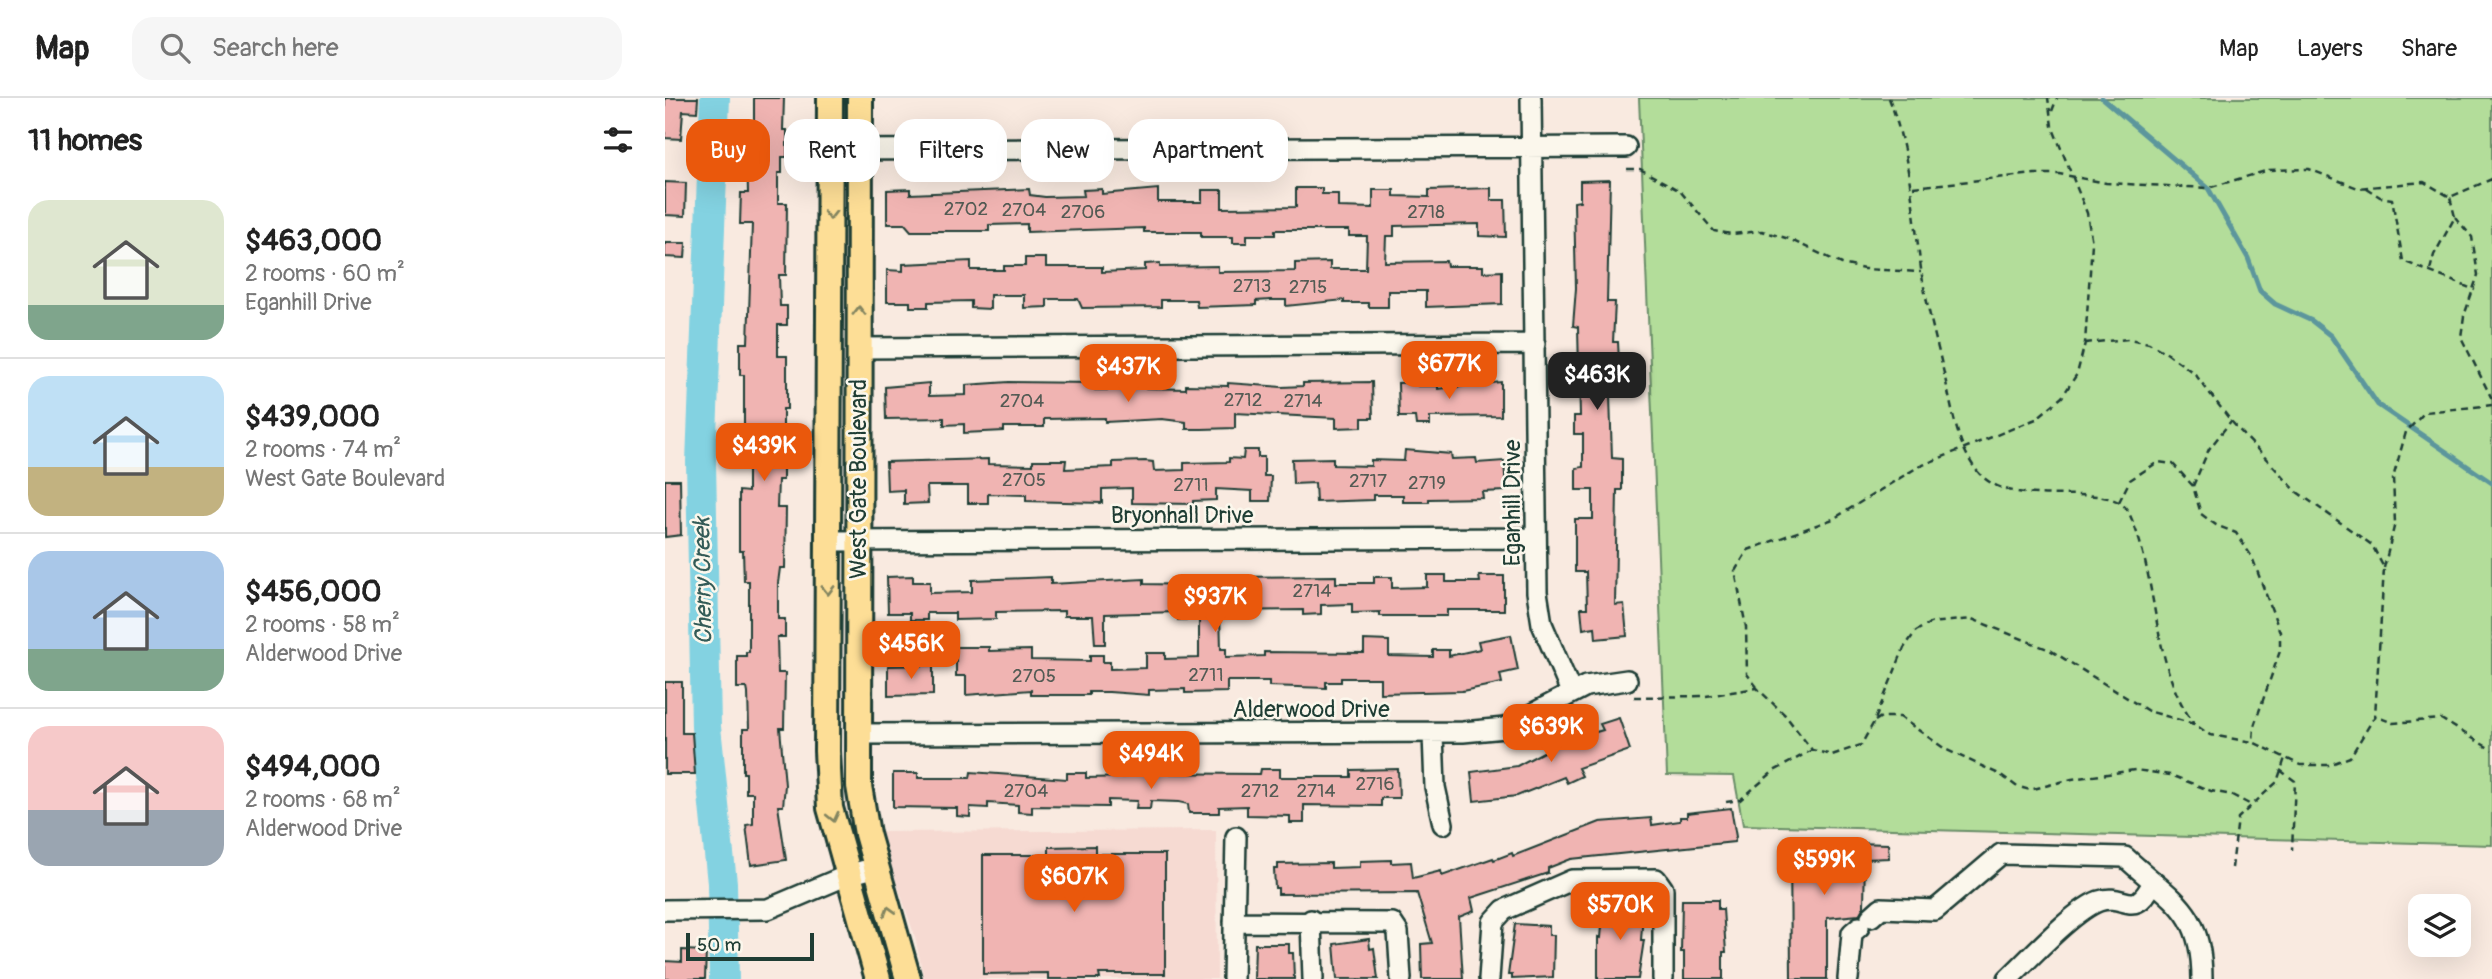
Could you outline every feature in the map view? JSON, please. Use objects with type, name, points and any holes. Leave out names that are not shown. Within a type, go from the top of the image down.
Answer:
[{"type":"main road","name":"West Gate Boulevard","points":[[830,98],[830,119]]},
{"type":"main road","name":"West Gate Boulevard","points":[[860,98],[860,119]]},
{"type":"main road","name":"West Gate Boulevard","points":[[830,182],[827,751],[830,808],[878,979]]},
{"type":"main road","name":"West Gate Boulevard","points":[[860,182],[857,734],[861,810],[908,979]]},
{"type":"street","name":"Eganhill Drive","points":[[1531,98],[1534,146],[1538,609],[1548,641],[1571,691]]},
{"type":"street","points":[[880,151],[1626,147]]},
{"type":"street","points":[[859,348],[1535,344]]},
{"type":"street","name":"Bryonhall Drive","points":[[829,541],[1536,538]]},
{"type":"street","name":"Alderwood Drive","points":[[857,734],[1433,734],[1505,727],[1540,712],[1571,691],[1604,682],[1629,689]]},
{"type":"street","points":[[1433,734],[1435,787],[1443,824]]},
{"type":"street","points":[[1233,979],[1236,837]]},
{"type":"street","points":[[1848,979],[1852,933],[1881,908],[1935,910],[2001,854],[2125,857],[2177,902],[2196,927],[2201,950],[2202,979]]},
{"type":"street","points":[[665,910],[768,909],[848,875],[876,867]]},
{"type":"street","points":[[1489,979],[1493,922],[1504,910],[1572,880],[1656,879],[1663,889],[1663,979]]},
{"type":"street","points":[[2008,979],[2082,911],[2101,900],[2138,902],[2145,898],[2153,883]]},
{"type":"street","points":[[1234,922],[1311,920],[1392,923],[1398,932],[1401,979]]},
{"type":"street","points":[[1311,920],[1313,979]]},
{"type":"path","points":[[1889,98],[1903,135],[1912,187],[1921,272],[1954,422],[1964,448],[1978,473],[2007,492],[2024,495],[2102,496],[2119,502],[2128,511],[2148,572],[2170,680],[2180,705],[2194,724]]},
{"type":"path","points":[[2049,98],[2052,126],[2087,213],[2092,243],[2085,343],[2077,374],[2062,397],[2036,419],[1918,467],[1833,519],[1748,550],[1735,571],[1746,627],[1747,674],[1757,688],[1785,715],[1812,750],[1832,755],[1861,745],[1874,722],[1904,648],[1916,631],[1930,623],[1972,619],[2050,650],[2148,711],[2194,724],[2210,735],[2253,742],[2299,765],[2329,765],[2350,757],[2375,716],[2384,568],[2395,523],[2393,478],[2406,432],[2425,412],[2492,405]]},
{"type":"path","points":[[2050,114],[2057,98]]},
{"type":"path","points":[[1627,169],[1640,169],[1680,191],[1714,231],[1731,234],[1762,231],[1789,239],[1842,264],[1864,269],[1921,272]]},
{"type":"path","points":[[1912,187],[2035,174],[2106,183],[2208,188],[2269,170],[2309,169],[2358,188],[2424,182],[2449,197],[2455,217],[2472,237],[2479,275],[2464,316],[2461,337],[2492,399]]},
{"type":"path","points":[[2449,197],[2492,179]]},
{"type":"path","points":[[2366,188],[2380,197],[2392,200],[2403,261],[2410,267],[2430,270],[2475,290]]},
{"type":"path","points":[[2430,270],[2434,255],[2455,217]]},
{"type":"path","points":[[2085,343],[2129,339],[2149,343],[2195,374],[2231,421],[2298,492],[2372,545],[2384,568]]},
{"type":"path","points":[[2193,486],[2209,449],[2231,421]]},
{"type":"path","points":[[2119,502],[2130,480],[2158,462],[2173,464],[2193,486],[2201,514],[2216,525],[2236,533],[2252,557],[2280,632],[2280,651],[2254,726],[2253,742]]},
{"type":"path","points":[[1629,689],[1706,696],[1757,688]]},
{"type":"path","points":[[1874,722],[1881,716],[1900,717],[1945,749],[2001,775],[2016,786],[2030,790],[2072,779],[2135,770],[2171,775],[2211,791],[2232,795],[2251,805]]},
{"type":"path","points":[[2375,716],[2393,723],[2441,719],[2492,750]]},
{"type":"path","points":[[1727,802],[1740,800],[1774,771],[1812,750]]},
{"type":"path","points":[[2232,868],[2238,818],[2277,782],[2285,758]]},
{"type":"path","points":[[2280,770],[2295,781],[2292,850]]},
{"type":"shaded area","points":[[1216,830],[1217,979],[924,979],[915,937],[880,832]]},
{"type":"green space","points":[[1639,98],[2492,98],[2492,845],[1743,825],[1734,776],[1667,775]]},
{"type":"building","points":[[665,98],[698,98],[697,112],[683,111],[681,139],[665,138]]},
{"type":"building","points":[[754,98],[784,98],[784,157],[782,173],[778,173],[778,203],[787,203],[786,275],[779,275],[780,306],[787,306],[787,325],[778,325],[778,356],[787,356],[787,409],[783,409],[783,430],[778,430],[778,461],[783,461],[783,480],[778,480],[777,508],[786,508],[785,568],[780,568],[778,583],[778,619],[785,619],[785,637],[777,637],[778,673],[785,673],[784,728],[780,728],[785,785],[783,806],[778,806],[786,860],[751,865],[746,825],[753,824],[753,793],[746,793],[746,773],[743,773],[743,729],[749,729],[748,693],[747,688],[737,688],[737,656],[746,656],[746,652],[749,652],[749,581],[744,581],[743,551],[739,551],[739,491],[748,492],[748,435],[744,435],[744,375],[740,375],[740,343],[748,343],[752,224],[740,224],[741,193],[748,193],[748,182],[770,182],[770,119],[754,119]]},
{"type":"building","points":[[1610,180],[1607,302],[1615,302],[1613,342],[1618,342],[1619,361],[1609,361],[1612,458],[1622,459],[1622,490],[1617,490],[1615,605],[1624,604],[1627,636],[1596,639],[1595,627],[1583,629],[1581,608],[1587,608],[1586,572],[1575,572],[1575,519],[1593,519],[1593,490],[1576,490],[1576,468],[1583,467],[1583,434],[1574,434],[1574,416],[1580,416],[1578,327],[1573,326],[1576,288],[1574,202],[1580,201],[1580,181]]},
{"type":"building","points":[[665,182],[686,183],[685,216],[665,215]]},
{"type":"building","points":[[1296,188],[1322,188],[1322,194],[1338,194],[1338,207],[1373,208],[1373,190],[1394,190],[1394,196],[1429,197],[1429,190],[1491,188],[1491,200],[1505,200],[1506,237],[1479,236],[1479,224],[1394,226],[1394,236],[1386,236],[1385,262],[1446,261],[1447,266],[1483,266],[1483,272],[1502,271],[1502,304],[1426,307],[1426,291],[1388,291],[1388,307],[1369,307],[1368,303],[1344,303],[1344,300],[1286,306],[1286,300],[1271,300],[1256,301],[1256,305],[1197,307],[1196,300],[1161,300],[1161,307],[1082,308],[1078,299],[1047,299],[1047,307],[1024,308],[1024,295],[990,295],[990,309],[971,308],[971,301],[928,302],[928,307],[910,307],[910,302],[887,302],[887,270],[903,271],[903,264],[971,261],[971,270],[1004,270],[1004,266],[1025,266],[1025,258],[1046,258],[1046,267],[1102,267],[1102,272],[1145,270],[1145,264],[1160,263],[1160,267],[1218,266],[1218,272],[1295,271],[1295,263],[1330,262],[1330,269],[1366,269],[1367,236],[1349,236],[1349,230],[1275,230],[1275,235],[1247,235],[1247,243],[1233,243],[1233,237],[1201,237],[1201,232],[1144,232],[1144,228],[1027,232],[1027,224],[989,225],[989,231],[911,231],[905,224],[887,224],[887,190],[910,189],[910,194],[1029,189],[1030,195],[1045,197],[1084,196],[1083,190],[1102,189],[1102,194],[1158,189],[1158,202],[1202,202],[1202,190],[1222,190],[1222,208],[1296,207]]},
{"type":"building","points":[[665,243],[686,243],[685,258],[665,257]]},
{"type":"building","points":[[1009,382],[1095,383],[1095,390],[1122,390],[1122,383],[1146,383],[1146,388],[1186,389],[1186,385],[1228,386],[1228,383],[1282,387],[1303,386],[1303,383],[1372,382],[1373,418],[1362,418],[1362,427],[1336,428],[1336,418],[1235,413],[1235,428],[1202,429],[1186,429],[1186,422],[1162,419],[1105,422],[1105,418],[1044,419],[1044,427],[1004,427],[1004,431],[964,433],[964,424],[944,425],[944,418],[886,419],[885,387],[929,383],[929,396],[966,395],[966,385]]},
{"type":"building","points":[[1418,382],[1418,386],[1438,386],[1438,389],[1501,382],[1501,416],[1430,417],[1430,425],[1416,425],[1415,417],[1399,417],[1398,383]]},
{"type":"building","points":[[1244,450],[1258,450],[1258,457],[1264,457],[1264,476],[1271,476],[1270,501],[1252,501],[1252,491],[1216,489],[1216,500],[1193,501],[1193,504],[1132,503],[1132,488],[1102,489],[1102,503],[1026,501],[1026,495],[988,494],[988,503],[968,503],[968,486],[927,486],[928,503],[904,504],[904,490],[887,491],[886,462],[988,459],[988,464],[1033,465],[1033,460],[1066,460],[1065,469],[1113,467],[1113,462],[1145,461],[1153,462],[1154,471],[1184,470],[1184,463],[1243,459]]},
{"type":"building","points":[[1405,450],[1451,454],[1452,459],[1476,458],[1477,463],[1504,461],[1506,491],[1482,492],[1483,498],[1429,499],[1429,502],[1403,502],[1403,495],[1373,495],[1373,500],[1316,502],[1315,483],[1293,484],[1292,459],[1333,458],[1333,465],[1371,466],[1371,460],[1404,461]]},
{"type":"building","points":[[665,480],[680,480],[681,535],[665,537]]},
{"type":"building","points":[[1427,575],[1446,575],[1446,582],[1480,582],[1479,576],[1504,576],[1504,610],[1447,610],[1447,616],[1380,616],[1380,612],[1352,613],[1352,604],[1321,605],[1321,614],[1303,615],[1303,610],[1220,611],[1221,649],[1226,649],[1226,657],[1264,656],[1264,652],[1364,653],[1364,640],[1389,641],[1389,656],[1433,657],[1433,650],[1449,650],[1449,656],[1480,649],[1478,641],[1511,635],[1518,670],[1500,674],[1502,683],[1462,691],[1380,693],[1380,678],[1341,678],[1341,682],[1326,682],[1326,688],[1269,686],[1269,681],[1227,681],[1227,692],[1185,693],[1185,689],[1149,690],[1149,695],[1089,692],[1089,695],[1031,695],[1031,690],[966,695],[966,676],[956,676],[956,647],[989,647],[989,651],[1031,650],[1031,660],[1090,661],[1090,655],[1103,655],[1103,662],[1110,662],[1110,669],[1146,668],[1146,653],[1165,653],[1165,659],[1199,658],[1199,619],[1178,620],[1178,612],[1105,614],[1105,644],[1095,644],[1093,616],[1064,616],[1064,611],[996,612],[996,619],[955,620],[955,613],[927,613],[927,620],[910,620],[910,613],[888,613],[887,577],[913,576],[913,582],[930,582],[930,593],[972,592],[972,580],[1051,577],[1051,584],[1144,579],[1144,584],[1196,585],[1196,588],[1232,587],[1232,577],[1336,576],[1336,583],[1374,583],[1374,577],[1392,577],[1392,588],[1427,587]]},
{"type":"building","points":[[933,665],[933,695],[888,696],[888,666]]},
{"type":"building","points":[[665,682],[682,682],[682,733],[692,733],[695,774],[665,774]]},
{"type":"building","points":[[1619,718],[1630,750],[1578,768],[1582,776],[1567,783],[1564,777],[1517,796],[1474,801],[1471,772],[1517,766],[1564,741],[1603,730],[1600,724]]},
{"type":"building","points":[[1261,769],[1280,769],[1280,777],[1351,777],[1351,770],[1398,769],[1399,798],[1381,798],[1381,806],[1304,805],[1304,823],[1290,823],[1290,816],[1247,815],[1247,806],[1219,807],[1219,813],[1189,813],[1188,804],[1179,802],[1151,801],[1150,809],[1136,809],[1137,801],[1108,800],[1108,807],[1032,806],[1032,813],[1018,812],[1018,805],[988,803],[988,808],[970,807],[970,817],[957,816],[957,808],[893,807],[893,773],[918,773],[918,778],[970,778],[971,772],[1067,779],[1067,773],[1086,773],[1086,778],[1128,777],[1128,773],[1260,774]]},
{"type":"building","points":[[1731,808],[1736,837],[1734,842],[1571,859],[1548,868],[1548,873],[1471,898],[1474,911],[1459,917],[1463,979],[1422,979],[1421,944],[1432,943],[1417,893],[1278,894],[1278,888],[1275,888],[1274,869],[1278,869],[1278,864],[1331,863],[1331,868],[1360,867],[1360,861],[1391,860],[1391,863],[1411,862],[1413,878],[1441,871],[1442,876],[1493,858],[1494,860],[1512,853],[1513,856],[1600,822],[1651,818],[1652,825],[1680,821],[1680,817],[1687,817],[1687,813]]},
{"type":"building","points":[[1790,841],[1888,844],[1889,858],[1865,859],[1864,906],[1859,915],[1827,918],[1827,979],[1791,979]]},
{"type":"building","points":[[1095,846],[1095,854],[1165,854],[1165,974],[1099,974],[1100,979],[1048,979],[1048,973],[983,974],[983,855],[1049,855],[1049,847]]},
{"type":"building","points":[[1682,900],[1718,900],[1718,909],[1723,909],[1726,952],[1723,952],[1723,979],[1684,979],[1684,952],[1681,952]]},
{"type":"building","points":[[1604,902],[1639,905],[1639,914],[1643,914],[1641,940],[1644,940],[1638,979],[1598,979],[1598,937],[1601,938]]},
{"type":"building","points":[[1515,924],[1549,926],[1549,935],[1554,935],[1553,977],[1512,979],[1512,975],[1508,975]]},
{"type":"building","points":[[1369,939],[1370,949],[1374,948],[1378,979],[1337,979],[1334,944]]},
{"type":"building","points":[[1255,944],[1289,944],[1289,953],[1293,953],[1294,979],[1254,979]]},
{"type":"building","points":[[682,950],[706,951],[705,979],[665,979],[665,961],[682,962]]},
{"type":"waterway","name":"Cherry Creek","points":[[715,98],[701,462],[706,727],[722,883],[724,979]]},
{"type":"waterway","points":[[2102,98],[2208,188],[2248,258],[2260,291],[2275,304],[2312,321],[2331,336],[2378,405],[2492,483]]}]
